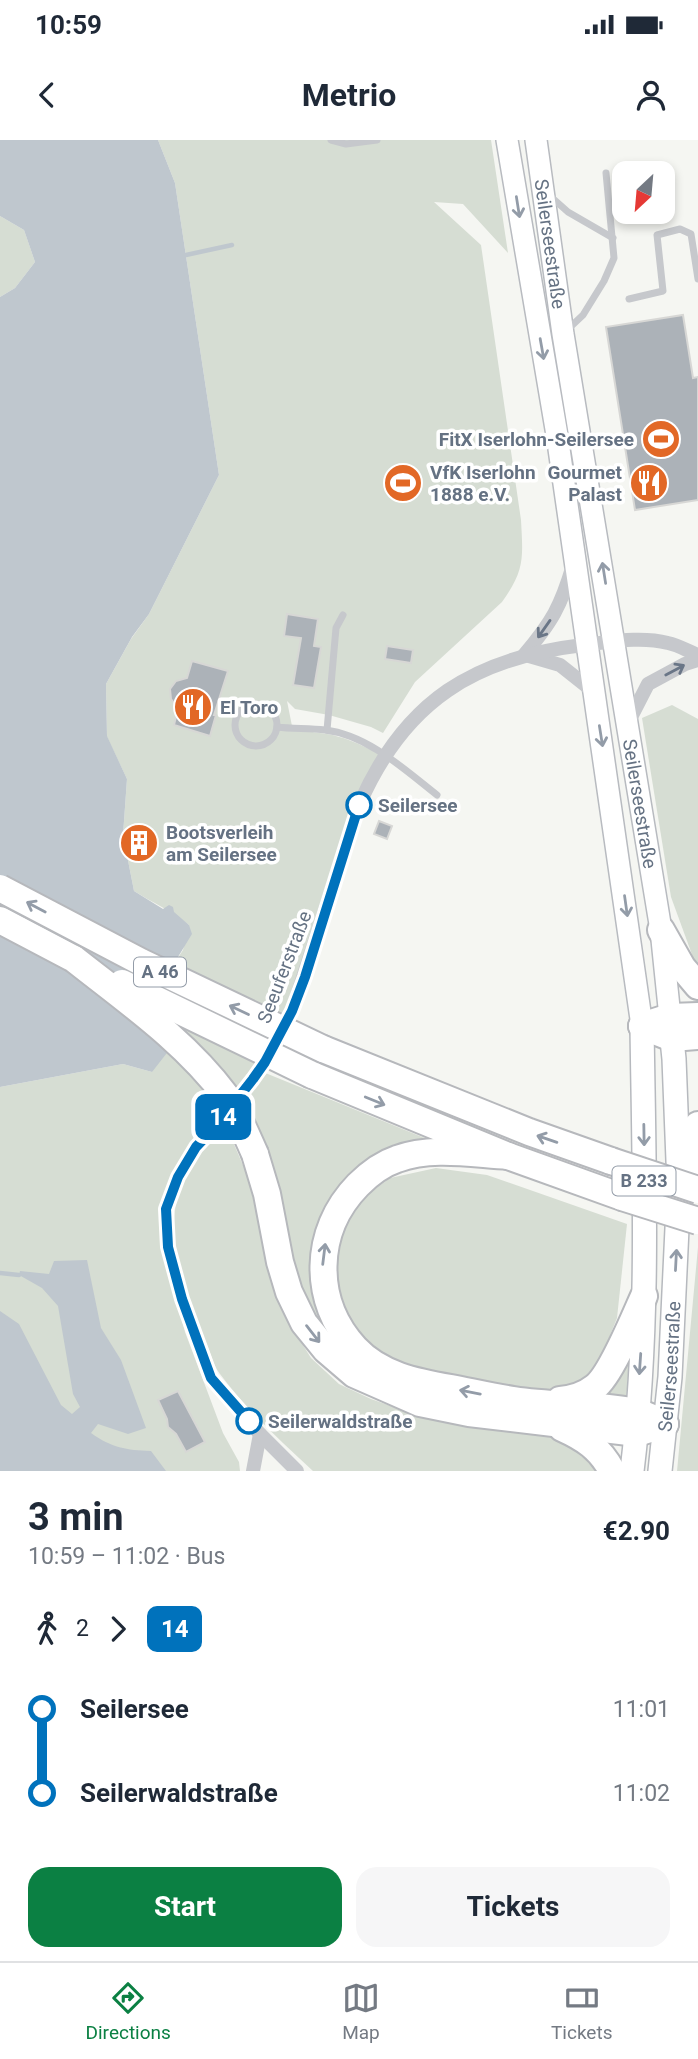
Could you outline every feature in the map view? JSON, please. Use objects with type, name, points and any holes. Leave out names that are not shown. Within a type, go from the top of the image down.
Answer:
[{"type":"highway","name":"A 46","points":[[0,888],[141,962],[323,1049],[529,1132],[689,1188]]},
{"type":"highway","name":"A 46","points":[[0,920],[312,1075],[508,1156],[698,1221]]},
{"type":"highway","points":[[661,930],[682,967],[698,986]]},
{"type":"highway","points":[[74,959],[154,1021],[194,1058],[226,1097],[255,1154],[289,1292],[304,1322],[326,1350],[354,1374],[419,1403],[469,1413],[554,1425],[637,1422],[665,1424]]},
{"type":"highway","points":[[642,1026],[680,1031],[698,1016]]},
{"type":"highway","points":[[689,1188],[698,1125]]},
{"type":"highway","points":[[508,1156],[426,1152],[396,1159],[371,1172],[348,1195],[331,1224],[323,1253],[323,1281],[328,1307],[340,1329],[368,1360],[391,1374],[424,1383],[637,1422]]},
{"type":"highway","points":[[537,1402],[573,1399],[597,1387],[618,1352],[644,1296]]},
{"type":"highway","points":[[554,1425],[584,1438],[598,1450],[612,1471]]},
{"type":"main road","name":"Seilerseestraße","points":[[507,140],[576,556],[642,1026],[644,1296],[632,1471]]},
{"type":"main road","name":"Seilerseestraße","points":[[536,140],[563,334],[680,1031],[689,1188],[660,1471]]},
{"type":"street","name":"Seeuferstraße","points":[[524,654],[543,633],[562,602],[576,556]]},
{"type":"street","name":"Seeuferstraße","points":[[297,1471],[211,1378],[182,1299],[168,1247],[166,1209],[178,1177],[196,1147],[257,1073],[292,1011],[360,803],[384,755],[417,716],[443,694],[480,670],[524,654],[641,639],[669,643],[698,655]]},
{"type":"street","points":[[524,654],[560,665],[594,692]]},
{"type":"street","points":[[628,723],[648,684],[698,660]]},
{"type":"street","points":[[253,1471],[260,1434]]},
{"type":"lane","points":[[331,140],[346,144],[377,140]]},
{"type":"lane","points":[[563,334],[583,315],[604,281],[614,258],[606,173]]},
{"type":"lane","points":[[544,190],[568,212],[613,238]]},
{"type":"lane","points":[[629,299],[663,291],[657,235],[680,229],[691,234],[698,279]]},
{"type":"lane","points":[[327,730],[336,628],[343,615]]},
{"type":"lane","points":[[261,705],[272,712],[277,727],[268,742],[255,746],[240,739],[235,730],[236,719],[245,707],[261,705]]},
{"type":"lane","points":[[277,727],[327,730],[364,744],[384,755],[437,795]]},
{"type":"shaded area","points":[[0,140],[158,140],[175,183],[219,475],[149,614],[132,637],[106,684],[107,736],[127,779],[123,835],[134,891],[163,909],[169,905],[173,907],[174,912],[189,925],[192,934],[170,970],[185,995],[188,1026],[152,1072],[123,1064],[0,1087],[0,297],[15,288],[35,262],[24,230],[0,216]]},
{"type":"shaded area","points":[[158,140],[491,140],[508,253],[463,204],[434,202],[481,245],[521,520],[521,563],[515,581],[502,602],[415,682],[383,733],[329,715],[295,709],[287,701],[293,731],[338,737],[381,755],[304,976],[263,1058],[175,1174],[163,1244],[185,1332],[223,1433],[239,1462],[240,1471],[0,1471],[0,1087],[123,1064],[152,1072],[170,970],[183,950],[189,925],[134,891],[123,835],[127,779],[107,737],[106,684],[131,639],[149,614],[219,475],[175,183]]},
{"type":"shaded area","points":[[0,216],[24,230],[35,262],[15,288],[0,297]]},
{"type":"shaded area","points":[[672,705],[698,719],[698,971],[671,897],[642,718]]},
{"type":"shaded area","points":[[263,1072],[449,1148],[401,1151],[320,1241],[351,1357],[308,1318],[240,1103]]},
{"type":"shaded area","points":[[226,1126],[249,1179],[269,1273],[286,1318],[311,1358],[339,1384],[416,1415],[569,1442],[601,1471],[313,1471],[276,1437],[230,1387],[213,1362],[178,1264],[174,1225],[181,1186],[194,1161]]},
{"type":"shaded area","points":[[436,1168],[487,1175],[627,1224],[617,1318],[603,1353],[585,1379],[546,1393],[400,1368],[370,1349],[347,1326],[333,1265],[343,1231],[359,1201],[390,1178]]},
{"type":"shaded area","points":[[698,1247],[698,1471],[677,1471]]},
{"type":"shaded area","points":[[87,1260],[101,1328],[121,1360],[146,1428],[128,1434],[98,1424],[91,1433],[120,1447],[151,1451],[166,1471],[0,1471],[0,1311],[19,1324],[61,1405],[72,1414],[80,1407],[73,1394],[58,1306],[42,1288],[19,1275],[20,1271],[49,1274],[54,1261]]},
{"type":"shaded area","points":[[630,1353],[626,1401],[594,1398]]},
{"type":"building","name":"FitX Iserlohn-Seilersee","points":[[683,315],[693,378],[698,377],[698,500],[635,510],[606,327]]},
{"type":"building","points":[[287,614],[318,619],[314,646],[321,647],[314,688],[293,685],[301,638],[284,636]]},
{"type":"building","points":[[387,646],[413,650],[411,663],[385,659]]},
{"type":"building","points":[[192,661],[228,671],[210,736],[174,725],[178,708],[171,699],[170,689],[176,681],[187,678]]},
{"type":"building","points":[[379,821],[392,826],[387,839],[374,834]]},
{"type":"building","points":[[178,1391],[205,1442],[186,1452],[176,1434],[168,1427],[158,1400]]},
{"type":"waterway","points":[[186,255],[232,245]]},
{"type":"waterway","points":[[0,1273],[19,1275]]},
{"type":"bus line","name":"14","points":[[249,1421],[211,1378],[182,1299],[168,1247],[166,1209],[178,1177],[196,1147],[241,1096],[265,1062],[292,1011],[359,805]]},
{"type":"place","name":"FitX Iserlohn-Seilersee","points":[[661,439]]},
{"type":"place","name":"VfK Iserlohn 1888 e.V.","points":[[403,483]]},
{"type":"place","name":"Gourmet Palast","points":[[649,483]]},
{"type":"place","name":"El Toro","points":[[193,707]]},
{"type":"place","name":"Seilersee","points":[[359,805]]},
{"type":"place","name":"Bootsverleih am Seilersee","points":[[139,843]]},
{"type":"place","name":"Seilerwaldstraße","points":[[249,1421]]}]
